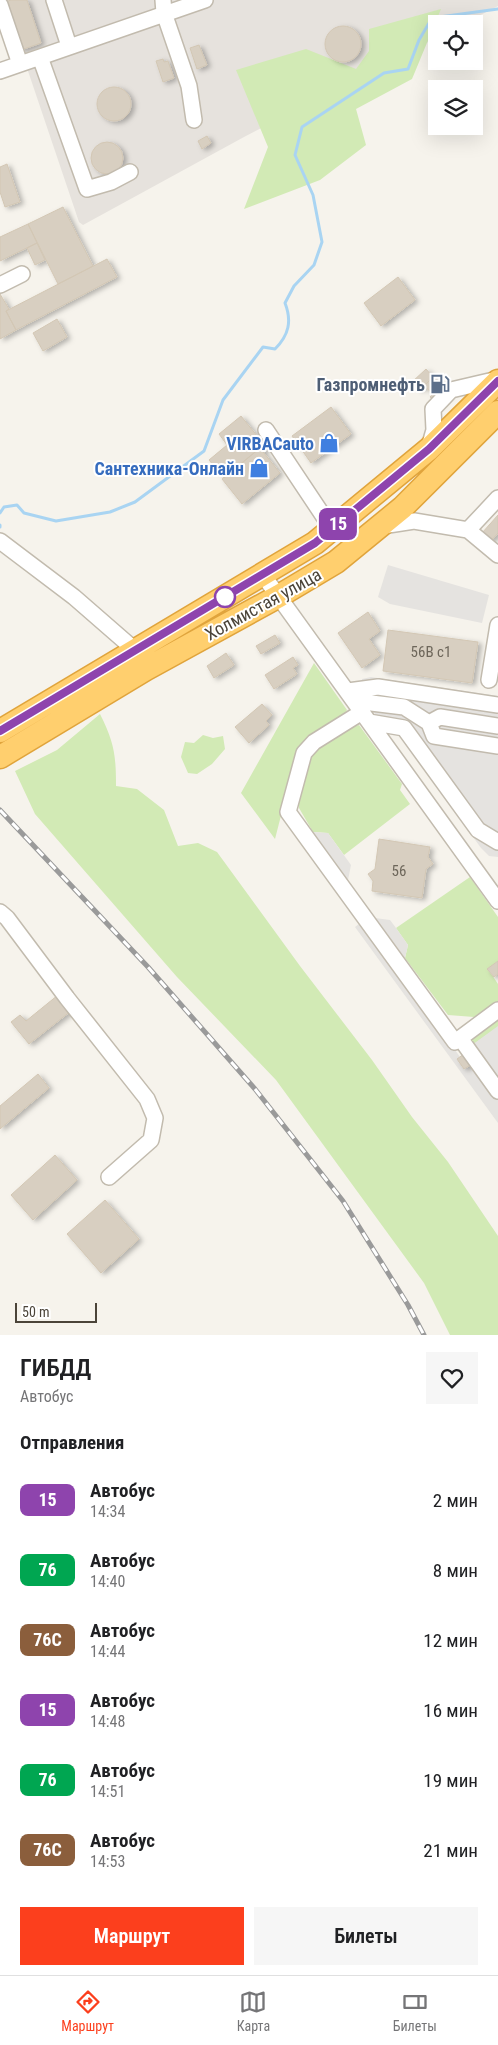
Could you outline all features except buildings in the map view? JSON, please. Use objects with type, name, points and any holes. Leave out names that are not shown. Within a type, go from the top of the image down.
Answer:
[{"type":"highway","name":"Холмистая улица","points":[[0,731],[315,543],[429,449],[498,380]]},
{"type":"highway","name":"Холмистая улица","points":[[0,757],[138,673],[279,596],[336,562],[402,508],[498,412]]},
{"type":"street","points":[[54,0],[69,46]]},
{"type":"street","points":[[0,71],[69,46],[163,7],[205,0]]},
{"type":"street","points":[[0,6],[20,64]]},
{"type":"street","points":[[163,7],[189,86],[194,120]]},
{"type":"street","points":[[40,57],[87,189],[111,182],[130,172]]},
{"type":"street","points":[[0,285],[22,274]]},
{"type":"street","points":[[266,430],[332,529]]},
{"type":"street","points":[[468,530],[498,498]]},
{"type":"street","points":[[380,527],[414,521],[468,530],[498,555]]},
{"type":"street","points":[[0,541],[74,598],[136,651]]},
{"type":"street","points":[[263,575],[498,901]]},
{"type":"street","points":[[489,680],[498,625]]},
{"type":"street","points":[[498,705],[378,688],[314,742],[304,753],[288,812],[455,1042],[498,1010]]},
{"type":"street","points":[[358,706],[404,707],[429,723],[434,736],[498,746]]},
{"type":"street","points":[[358,706],[404,728],[478,830],[498,842]]},
{"type":"street","points":[[429,723],[440,717],[498,726]]},
{"type":"street","points":[[0,912],[7,918],[147,1099],[155,1118],[151,1140],[109,1177]]},
{"type":"street","points":[[460,1038],[498,1091]]},
{"type":"shaded area","points":[[4,0],[498,0],[498,6],[480,15],[428,15],[428,42],[244,137],[83,225],[79,222]]},
{"type":"shaded area","points":[[388,565],[489,595],[482,623],[390,604],[378,597]]},
{"type":"shaded area","points":[[371,677],[498,696],[498,857],[489,856],[481,848],[405,742],[372,711],[360,696],[362,679]]},
{"type":"shaded area","points":[[313,832],[328,833],[351,865],[348,880]]},
{"type":"shaded area","points":[[375,918],[390,920],[396,928],[408,945],[405,958]]},
{"type":"shaded area","points":[[363,921],[460,1057],[472,1045],[498,1026],[498,1123],[355,927]]},
{"type":"green space","points":[[441,9],[439,15],[428,15],[428,40],[412,79],[356,109],[366,145],[320,180],[244,209],[268,147],[236,70],[306,49],[356,69],[369,51],[369,29]]},
{"type":"green space","points":[[314,663],[347,710],[343,716],[296,757],[275,839],[241,793]]},
{"type":"green space","points":[[100,714],[113,749],[116,786],[137,789],[164,810],[178,846],[198,843],[217,852],[300,966],[372,1060],[412,1117],[448,1162],[498,1236],[498,1335],[450,1335],[424,1283],[276,1080],[177,977],[35,814],[15,771],[57,750]]},
{"type":"green space","points":[[359,725],[402,784],[400,790],[410,804],[344,855],[328,833],[313,832],[299,808],[298,798],[305,764],[312,753],[349,727]]},
{"type":"green space","points":[[203,735],[213,738],[223,736],[225,749],[212,764],[197,774],[188,773],[181,757],[185,742],[194,743]]},
{"type":"green space","points":[[470,877],[498,917],[498,961],[488,969],[498,984],[498,1001],[474,1017],[448,1015],[405,958],[408,945],[396,928]]},
{"type":"green space","points":[[498,1018],[498,1027],[471,1046],[469,1041]]},
{"type":"waterway","points":[[0,513],[4,507],[17,505],[24,513],[56,521],[110,512],[135,502],[204,451],[223,400],[263,347],[275,349],[280,344],[289,322],[285,303],[294,286],[314,265],[322,242],[313,195],[295,155],[302,127],[384,73],[408,69],[419,40],[432,18],[498,9]]},
{"type":"railway","points":[[0,810],[148,967],[255,1089],[343,1201],[408,1305],[424,1335]]},
{"type":"bus line","name":"15","points":[[0,731],[315,543],[429,449],[498,381]]},
{"type":"place","name":"Газпромнефть","points":[[440,384]]},
{"type":"place","name":"VIRBACauto","points":[[329,443]]},
{"type":"place","name":"Сантехника-Онлайн","points":[[259,468]]}]
